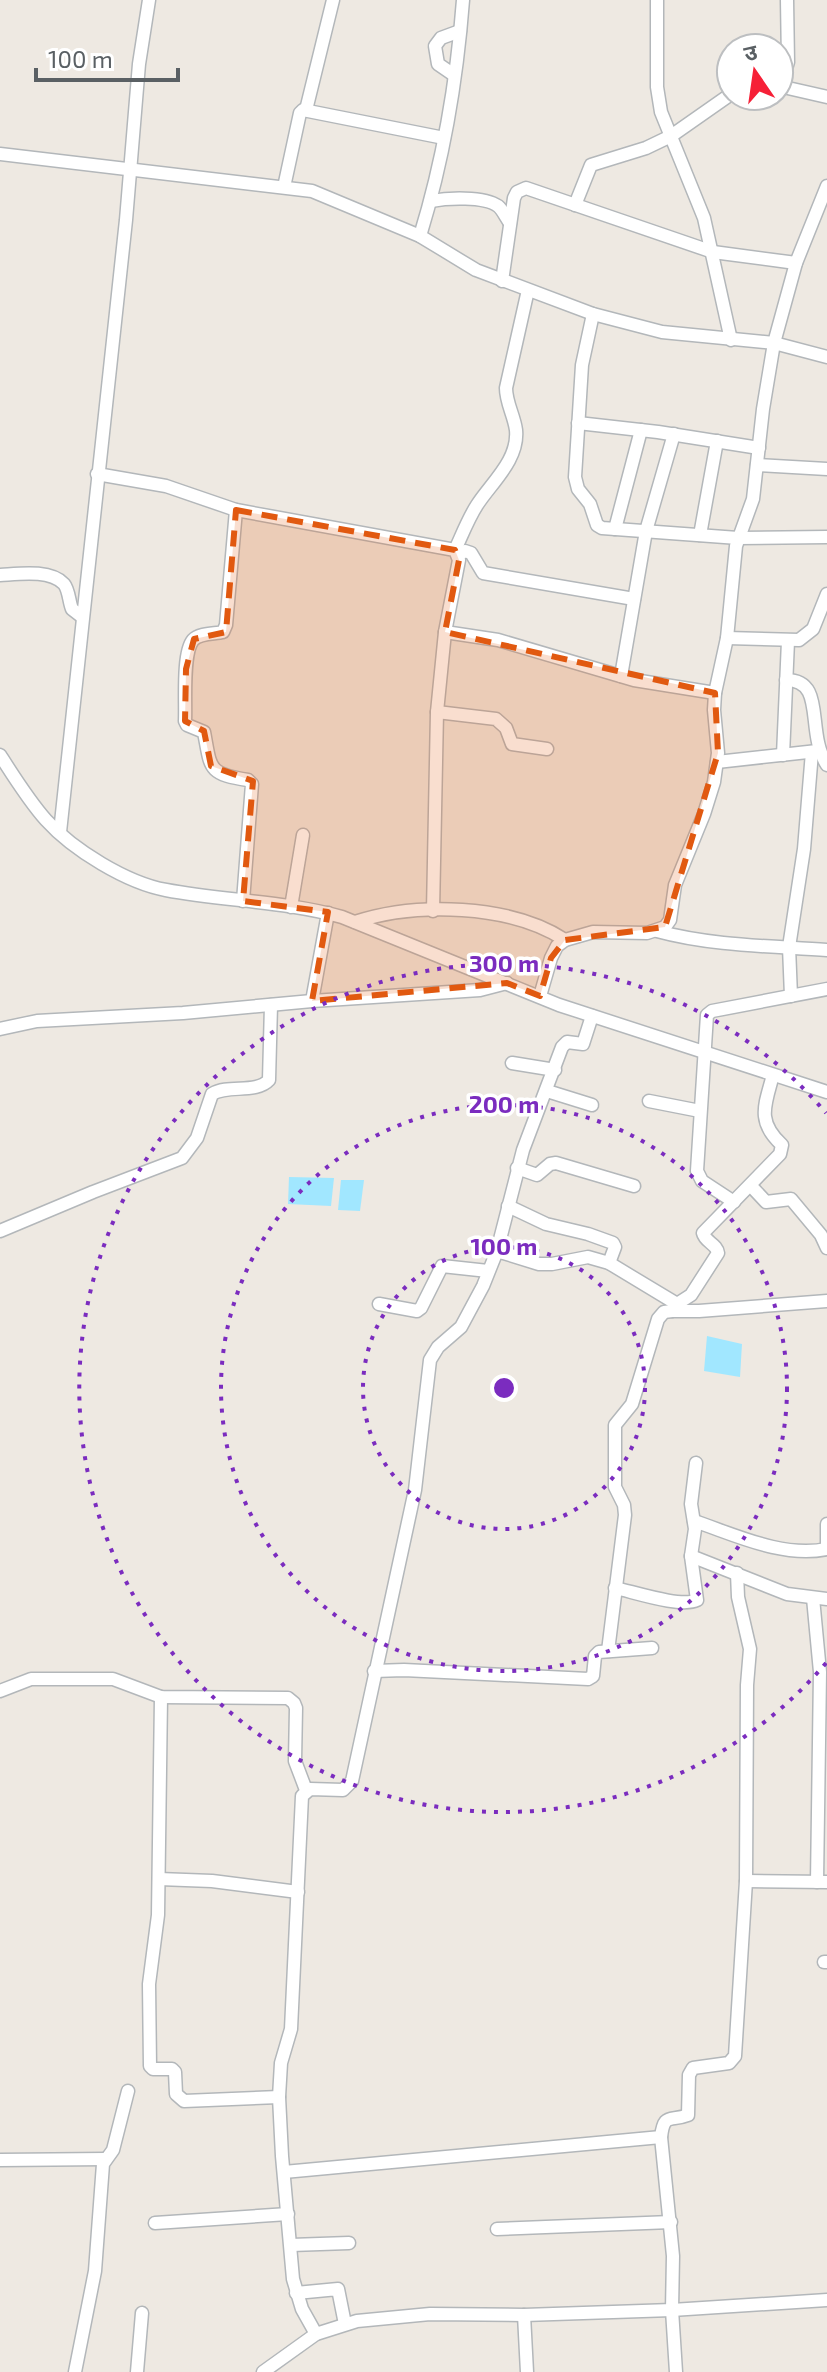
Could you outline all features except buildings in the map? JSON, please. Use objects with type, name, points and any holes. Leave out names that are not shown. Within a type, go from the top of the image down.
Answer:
[{"type":"street","points":[[60,832],[131,170],[139,64],[149,0]]},
{"type":"street","points":[[306,110],[333,0]]},
{"type":"street","points":[[420,236],[444,138],[463,0]]},
{"type":"street","points":[[657,0],[657,87],[661,112],[704,218],[731,340]]},
{"type":"street","points":[[787,0],[788,32]]},
{"type":"street","points":[[454,75],[438,64],[435,46],[441,38],[460,31]]},
{"type":"street","points":[[795,90],[827,97]]},
{"type":"street","points":[[575,205],[591,165],[646,148],[671,136],[715,105]]},
{"type":"street","points":[[284,187],[300,113],[306,110],[444,138]]},
{"type":"street","points":[[0,154],[312,191],[420,236],[476,270],[593,314],[662,332],[774,343],[827,357]]},
{"type":"street","points":[[657,931],[670,920],[675,885],[704,814],[717,762],[715,693],[727,638],[738,538],[753,499],[774,343],[796,263],[827,186]]},
{"type":"street","points":[[502,281],[514,198],[521,189],[526,188],[713,252],[796,263]]},
{"type":"street","points":[[431,201],[456,197],[490,203],[500,207],[510,223]]},
{"type":"street","points":[[433,911],[437,712],[456,552],[476,507],[508,462],[515,440],[516,429],[506,400],[506,388],[528,290]]},
{"type":"street","points":[[593,314],[582,365],[576,484],[590,504],[594,522],[602,528],[738,538],[827,537]]},
{"type":"street","points":[[578,423],[759,448]]},
{"type":"street","points":[[615,529],[641,430]]},
{"type":"street","points":[[621,676],[646,531],[674,434]]},
{"type":"street","points":[[700,535],[717,441]]},
{"type":"street","points":[[757,465],[827,469]]},
{"type":"street","points":[[97,474],[166,486],[236,510],[456,552],[465,551],[471,553],[483,573],[634,599]]},
{"type":"street","points":[[236,510],[226,625],[223,632],[198,636],[191,642],[186,669],[185,721],[187,725],[204,732],[211,766],[218,773],[248,780],[252,784],[243,901]]},
{"type":"street","points":[[0,575],[31,574],[59,581],[67,590],[72,609],[81,616]]},
{"type":"street","points":[[727,638],[799,640],[813,629],[827,594]]},
{"type":"street","points":[[445,632],[498,640],[621,676],[715,693]]},
{"type":"street","points":[[783,755],[788,641]]},
{"type":"street","points":[[786,680],[808,680],[817,684],[826,702],[789,947],[791,996]]},
{"type":"street","points":[[437,712],[496,719],[506,728],[512,744],[547,749]]},
{"type":"street","points":[[717,762],[820,750]]},
{"type":"street","points":[[820,750],[827,765]]},
{"type":"street","points":[[0,755],[46,820],[84,852],[133,880],[163,890],[328,913],[592,1016],[827,1092]]},
{"type":"street","points":[[291,907],[303,835]]},
{"type":"street","points":[[355,922],[388,914],[463,910],[534,923],[565,940]]},
{"type":"street","points":[[312,1001],[328,913]]},
{"type":"street","points":[[540,996],[557,946],[565,940],[593,932],[657,931],[680,937],[827,950]]},
{"type":"street","points":[[0,1029],[37,1021],[480,990],[507,983]]},
{"type":"street","points":[[734,1202],[702,1181],[696,1162],[709,1013],[827,989]]},
{"type":"street","points":[[0,1231],[182,1158],[197,1138],[212,1094],[267,1084],[270,1073],[271,1005]]},
{"type":"street","points":[[306,1790],[343,1790],[350,1786],[415,1490],[430,1360],[438,1347],[461,1327],[473,1307],[497,1251],[517,1168],[564,1043],[583,1044],[592,1016]]},
{"type":"street","points":[[512,1063],[555,1070]]},
{"type":"street","points":[[675,1308],[691,1295],[718,1253],[703,1233],[751,1186],[782,1149],[764,1120],[773,1075]]},
{"type":"street","points":[[547,1091],[592,1105]]},
{"type":"street","points":[[649,1101],[700,1111]]},
{"type":"street","points":[[517,1168],[537,1175],[550,1164],[560,1164],[634,1186]]},
{"type":"street","points":[[751,1186],[766,1202],[785,1197],[791,1199],[821,1235],[827,1248]]},
{"type":"street","points":[[508,1206],[546,1224],[613,1243],[615,1247],[609,1263]]},
{"type":"street","points":[[497,1251],[539,1264],[580,1257],[609,1263],[675,1308]]},
{"type":"street","points":[[379,1304],[417,1311],[442,1266],[488,1271]]},
{"type":"street","points":[[608,1651],[625,1515],[624,1505],[615,1487],[615,1425],[632,1404],[658,1319],[664,1312],[675,1308],[827,1301]]},
{"type":"street","points":[[615,1588],[695,1602],[698,1596],[691,1556],[694,1521],[691,1504],[696,1463]]},
{"type":"street","points":[[694,1521],[769,1546],[814,1552],[827,1546],[827,1524]]},
{"type":"street","points":[[691,1556],[787,1594],[827,1599]]},
{"type":"street","points":[[676,2372],[672,2310],[674,2266],[661,2137],[665,2121],[684,2117],[689,2112],[690,2072],[693,2068],[729,2063],[735,2056],[746,1881],[750,1649],[738,1597],[737,1573]]},
{"type":"street","points":[[746,1881],[822,1882],[820,1672],[813,1598]]},
{"type":"street","points":[[374,1671],[588,1679],[593,1676],[597,1653],[652,1648]]},
{"type":"street","points":[[0,1691],[31,1679],[113,1679],[161,1697],[260,1696],[292,1700],[296,1708],[295,1761],[306,1790]]},
{"type":"street","points":[[161,1697],[158,1915],[149,1984],[150,2066],[175,2072],[176,2094],[184,2101],[279,2097]]},
{"type":"street","points":[[306,1790],[302,1796],[291,2029],[281,2063],[279,2097],[296,2293],[316,2334]]},
{"type":"street","points":[[159,1879],[212,1881],[298,1892]]},
{"type":"street","points":[[75,2372],[95,2271],[101,2176],[106,2159],[113,2150],[128,2091]]},
{"type":"street","points":[[284,2172],[661,2137]]},
{"type":"street","points":[[0,2160],[106,2159]]},
{"type":"street","points":[[155,2223],[288,2214]]},
{"type":"street","points":[[497,2229],[671,2222]]},
{"type":"street","points":[[291,2245],[349,2243]]},
{"type":"street","points":[[296,2293],[338,2289],[345,2324]]},
{"type":"street","points":[[263,2372],[316,2334],[345,2324],[430,2314],[524,2315],[672,2310],[827,2300]]},
{"type":"street","points":[[137,2372],[142,2313]]},
{"type":"street","points":[[524,2315],[527,2372]]},
{"type":"highlighted area","points":[[236,510],[455,550],[459,560],[445,632],[715,693],[718,753],[665,927],[565,940],[551,958],[540,996],[507,983],[312,1001],[328,912],[243,901],[253,781],[211,766],[204,731],[185,721],[186,669],[194,639],[226,632]]},
{"type":"water","points":[[289,1177],[334,1178],[331,1206],[288,1204]]},
{"type":"water","points":[[341,1180],[364,1180],[360,1211],[338,1210]]},
{"type":"water","points":[[707,1336],[742,1344],[740,1377],[704,1371]]}]
